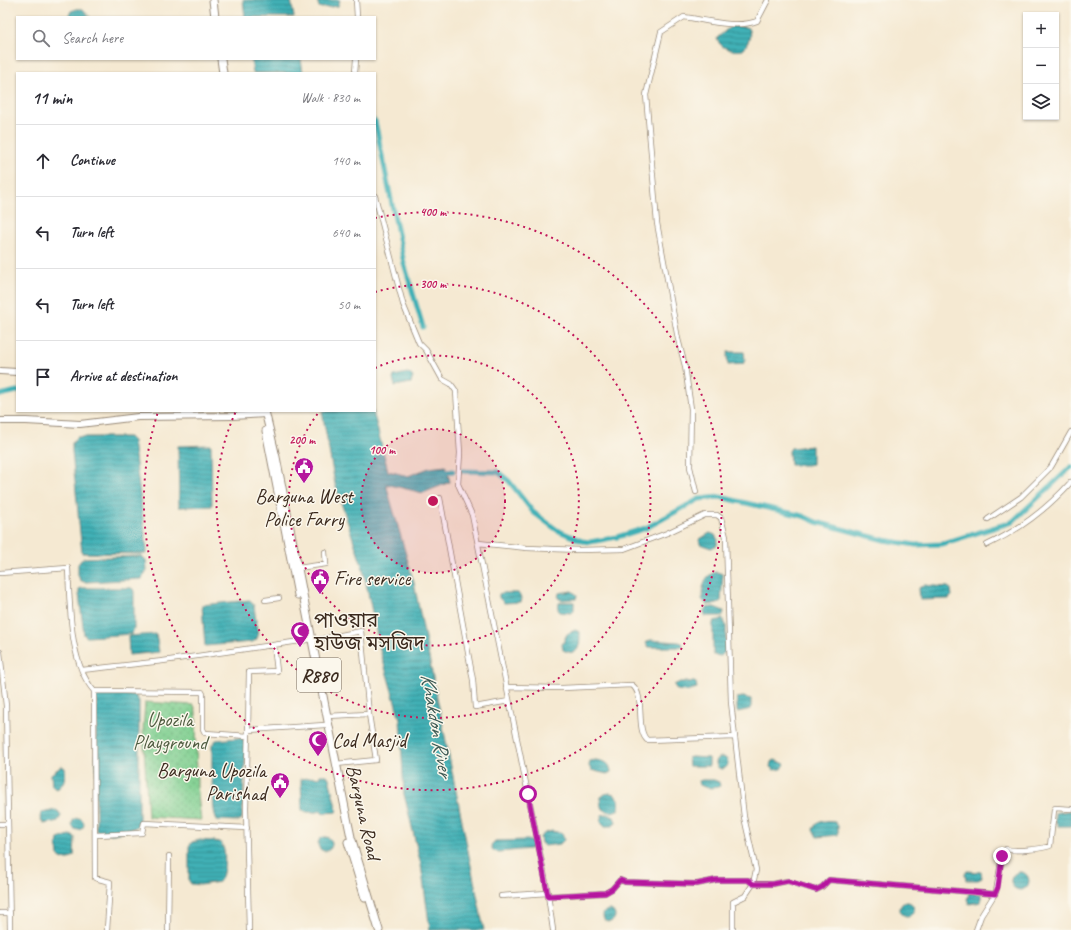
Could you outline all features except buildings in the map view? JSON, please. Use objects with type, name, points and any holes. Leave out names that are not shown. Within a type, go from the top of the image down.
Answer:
[{"type":"main road","points":[[213,0],[215,16]]},
{"type":"main road","points":[[221,60],[223,72]]},
{"type":"main road","name":"Barguna Road","points":[[266,415],[298,568],[325,725],[351,852],[375,930]]},
{"type":"main road","name":"Barguna Road","points":[[266,415],[267,437],[327,716],[351,837],[379,930]]},
{"type":"street","points":[[356,0],[357,16]]},
{"type":"street","points":[[696,492],[690,467],[691,409],[685,366],[678,339],[657,223],[646,95],[660,32],[684,17],[733,24],[750,24],[757,21],[768,0]]},
{"type":"street","points":[[355,72],[356,60]]},
{"type":"street","points":[[376,200],[403,304],[419,343],[426,350],[442,379],[451,384],[456,392],[460,453],[458,484],[472,516],[478,543],[548,894],[553,930]]},
{"type":"street","points":[[0,371],[16,372]]},
{"type":"street","points":[[0,421],[80,424],[138,417],[266,415]]},
{"type":"street","points":[[988,519],[1021,497],[1051,467],[1071,432]]},
{"type":"street","points":[[987,545],[1006,536],[1038,514],[1071,482]]},
{"type":"street","points":[[440,498],[473,680],[475,707],[509,701]]},
{"type":"street","points":[[478,543],[527,548],[579,550],[624,549],[667,533],[705,515],[720,516],[726,537],[728,648],[731,702],[744,817],[756,870],[753,884],[745,896],[733,902],[733,930]]},
{"type":"street","points":[[298,568],[326,564],[325,552]]},
{"type":"street","points":[[0,573],[68,568],[72,635],[82,670],[94,691],[96,878],[110,882],[107,930]]},
{"type":"street","points":[[265,600],[279,598]]},
{"type":"street","points":[[82,670],[310,641],[361,631],[369,714],[376,760],[336,764]]},
{"type":"street","points":[[249,930],[246,880],[249,672],[276,671],[274,645]]},
{"type":"street","points":[[0,652],[6,706],[10,930],[15,930]]},
{"type":"street","points":[[506,687],[562,688],[632,685],[638,691],[643,733],[647,740],[736,737]]},
{"type":"street","points":[[94,691],[201,692],[203,694],[203,729],[205,733],[248,736]]},
{"type":"street","points":[[327,716],[369,714]]},
{"type":"street","points":[[248,730],[325,725]]},
{"type":"street","points":[[976,930],[981,916],[998,887],[1002,856],[1006,849],[1036,849],[1050,846],[1054,810],[1071,808]]},
{"type":"street","points":[[96,835],[142,833],[144,823],[247,828]]},
{"type":"street","points":[[0,824],[8,824]]},
{"type":"street","points":[[168,856],[168,930]]},
{"type":"street","points":[[500,896],[605,893],[612,889],[620,880],[625,882],[683,884],[697,884],[716,880],[748,880],[753,884],[773,884],[788,881],[816,890],[822,887],[829,880],[995,894]]},
{"type":"street","points":[[0,913],[10,913]]},
{"type":"green space","name":"Upozila Playground","points":[[145,702],[194,705],[196,711],[197,787],[201,820],[148,817],[143,730]]},
{"type":"water","points":[[243,0],[291,0],[294,16],[245,16]]},
{"type":"water","points":[[317,0],[340,0],[338,6],[322,8],[319,7]]},
{"type":"water","points":[[83,9],[89,16],[68,16],[71,11]]},
{"type":"water","points":[[731,26],[747,27],[749,30],[749,39],[742,50],[734,50],[723,47],[718,41],[717,38]]},
{"type":"water","points":[[251,60],[301,60],[303,72],[253,72]]},
{"type":"water","points":[[728,352],[744,352],[745,360],[743,364],[728,365]]},
{"type":"water","points":[[407,373],[413,377],[411,383],[395,386],[393,379],[394,376]]},
{"type":"water","name":"Khakdon River","points":[[322,412],[373,412],[388,471],[408,476],[429,468],[446,466],[450,482],[423,493],[386,484],[414,583],[484,930],[430,930],[421,865],[404,794],[400,719],[380,650],[363,569],[335,484]]},
{"type":"water","points":[[77,437],[129,437],[133,441],[147,550],[146,554],[82,553],[72,451],[72,443]]},
{"type":"water","points":[[211,445],[212,506],[179,507],[178,446]]},
{"type":"water","points":[[812,446],[812,464],[790,465],[789,451],[791,448]]},
{"type":"water","points":[[710,533],[715,535],[718,540],[717,545],[711,548],[700,544],[700,539]]},
{"type":"water","points":[[141,556],[146,560],[147,570],[142,579],[84,582],[80,580],[78,575],[78,564],[83,558]]},
{"type":"water","points":[[716,572],[723,574],[721,601],[715,604],[707,605],[702,599],[704,582],[708,576]]},
{"type":"water","points":[[924,585],[948,587],[951,589],[952,596],[949,599],[920,600],[919,588]]},
{"type":"water","points":[[131,588],[134,590],[134,628],[132,634],[87,637],[84,635],[79,594],[79,589]]},
{"type":"water","points":[[572,591],[577,595],[576,599],[561,600],[558,598],[559,593]]},
{"type":"water","points":[[518,593],[522,599],[521,602],[504,603],[499,598],[499,594]]},
{"type":"water","points":[[250,600],[254,606],[258,636],[256,640],[252,642],[205,646],[202,605]]},
{"type":"water","points":[[574,602],[574,611],[571,613],[560,612],[558,610],[559,603]]},
{"type":"water","points":[[714,607],[724,611],[723,616],[705,616],[704,610],[706,608]]},
{"type":"water","points":[[723,619],[726,625],[726,651],[721,656],[714,655],[713,623],[714,621]]},
{"type":"water","points":[[575,630],[580,632],[578,648],[573,652],[563,650],[562,645],[567,634]]},
{"type":"water","points":[[156,634],[159,652],[129,655],[128,636]]},
{"type":"water","points":[[650,640],[679,642],[682,643],[683,647],[649,647],[646,644]]},
{"type":"water","points":[[680,682],[694,682],[696,683],[697,688],[687,691],[677,690],[674,685]]},
{"type":"water","points":[[98,695],[135,695],[139,701],[139,822],[136,827],[132,829],[111,834],[96,831],[96,699]]},
{"type":"water","points":[[743,697],[751,699],[751,709],[737,712],[737,698]]},
{"type":"water","points":[[239,738],[244,740],[246,743],[242,818],[239,821],[217,820],[213,796],[212,745],[216,740]]},
{"type":"water","points":[[720,757],[724,757],[728,763],[724,769],[720,769],[716,765],[716,761]]},
{"type":"water","points":[[688,758],[709,758],[709,766],[689,766]]},
{"type":"water","points":[[596,760],[608,764],[611,772],[607,774],[591,770],[589,766],[590,761]]},
{"type":"water","points":[[775,760],[785,764],[782,769],[774,770],[770,767],[771,762]]},
{"type":"water","points":[[62,766],[65,768],[64,780],[61,786],[56,789],[52,786],[51,774]]},
{"type":"water","points":[[320,775],[327,775],[329,778],[336,812],[323,813],[321,810],[318,812],[306,812],[302,810],[301,779],[314,777],[319,778]]},
{"type":"water","points":[[714,780],[719,782],[720,786],[712,788],[703,786],[699,784],[699,781]]},
{"type":"water","points":[[605,794],[614,794],[619,800],[619,809],[612,812],[601,807],[600,798]]},
{"type":"water","points":[[56,810],[61,816],[58,821],[44,824],[40,818],[41,813]]},
{"type":"water","points":[[1071,810],[1071,826],[1058,826],[1055,822],[1055,813]]},
{"type":"water","points":[[607,814],[614,817],[616,822],[613,826],[605,826],[600,821],[602,815]]},
{"type":"water","points":[[76,818],[80,818],[84,824],[80,830],[76,830],[72,826],[72,822]]},
{"type":"water","points":[[824,821],[835,822],[838,826],[838,835],[817,837],[813,829],[817,823]]},
{"type":"water","points":[[552,831],[562,833],[564,840],[560,844],[544,846],[541,843],[540,837],[545,833]]},
{"type":"water","points":[[70,835],[75,837],[74,856],[69,859],[63,859],[58,856],[58,839]]},
{"type":"water","points":[[325,837],[330,839],[332,844],[330,849],[325,851],[320,849],[318,844],[320,839]]},
{"type":"water","points":[[200,840],[217,841],[224,849],[224,868],[219,882],[200,885],[191,884],[189,881],[189,846],[192,842]]},
{"type":"water","points":[[528,840],[533,842],[534,846],[530,849],[498,852],[493,851],[491,845],[495,841]]},
{"type":"water","points":[[967,871],[981,872],[982,878],[978,880],[966,880],[965,874]]},
{"type":"water","points":[[1020,872],[1026,875],[1029,881],[1026,887],[1020,890],[1014,887],[1011,881],[1014,875]]},
{"type":"water","points":[[969,893],[981,894],[981,902],[969,904],[967,899]]},
{"type":"water","points":[[904,902],[910,902],[914,906],[914,912],[910,916],[904,916],[900,912],[900,906]]},
{"type":"water","points":[[611,910],[614,911],[614,921],[607,922],[604,921],[603,914],[604,911]]},
{"type":"waterway","points":[[376,126],[404,263],[423,327]]},
{"type":"waterway","points":[[0,395],[16,391]]},
{"type":"waterway","points":[[462,471],[498,472],[509,481],[533,512],[557,530],[582,541],[590,542],[617,537],[646,528],[699,499],[720,497],[803,516],[816,522],[884,540],[916,545],[941,544],[1012,522],[1071,467]]},
{"type":"waterway","points":[[441,473],[453,471]]},
{"type":"place","name":"Barguna West Police Farry","points":[[304,484]]},
{"type":"place","name":"Fire service","points":[[320,595]]},
{"type":"place","name":"পাওয়ার হাউজ মসজিদ","points":[[300,648]]},
{"type":"place","name":"Cod Masjid","points":[[318,757]]},
{"type":"place","name":"Barguna Upozila Parishad","points":[[280,799]]},
{"type":"route","points":[[528,794],[548,896],[605,893],[612,889],[620,880],[625,882],[661,884],[697,884],[716,880],[748,880],[753,884],[773,884],[788,881],[808,886],[816,890],[824,886],[829,880],[963,890],[995,894],[998,887],[1002,856]]}]
